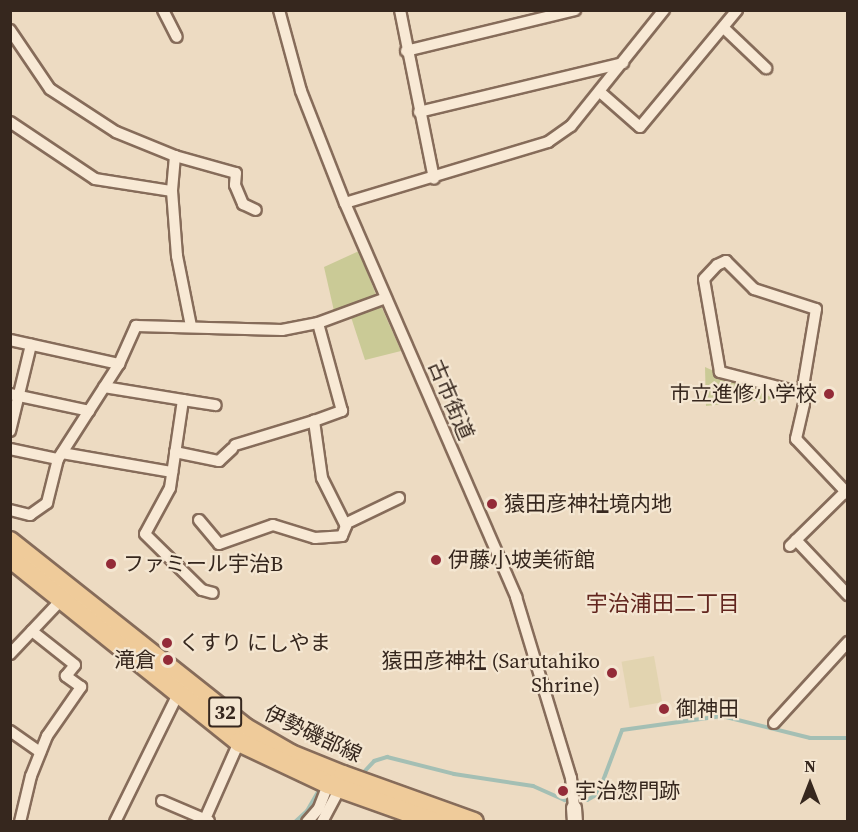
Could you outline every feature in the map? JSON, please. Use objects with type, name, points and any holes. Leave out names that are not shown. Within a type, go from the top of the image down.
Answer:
[{"type":"main road","name":"伊勢磯部線","points":[[10,541],[181,688],[239,742],[334,786],[435,822]]},
{"type":"main road","name":"伊勢磯部線","points":[[11,558],[61,600],[181,688],[291,754],[474,822]]},
{"type":"street","points":[[163,10],[177,37]]},
{"type":"street","name":"古市街道","points":[[279,10],[301,91],[345,203],[516,597],[571,778],[574,815]]},
{"type":"street","points":[[400,10],[406,51],[434,179]]},
{"type":"street","points":[[406,51],[575,10]]},
{"type":"street","points":[[345,203],[434,179],[548,142],[571,126],[664,10]]},
{"type":"street","points":[[600,92],[640,127],[724,29],[737,10]]},
{"type":"street","points":[[724,29],[766,68]]},
{"type":"street","points":[[10,30],[50,88],[116,132],[175,156],[236,172],[235,185],[243,204],[256,210]]},
{"type":"street","points":[[419,112],[623,63]]},
{"type":"street","points":[[10,122],[95,179],[172,191]]},
{"type":"street","points":[[175,156],[172,191],[177,256],[191,326]]},
{"type":"street","points":[[802,393],[720,372],[704,279],[717,265],[726,261],[754,289],[766,295],[816,309],[802,393],[804,404],[796,439],[846,493],[793,543],[848,595]]},
{"type":"street","points":[[10,510],[26,515],[42,509],[51,496],[60,456],[120,364],[136,326],[191,326],[245,331],[318,323],[386,298]]},
{"type":"street","points":[[175,452],[219,461],[234,447],[342,411],[318,323]]},
{"type":"street","points":[[10,340],[120,364]]},
{"type":"street","points":[[10,431],[15,394],[32,345]]},
{"type":"street","points":[[104,387],[216,405]]},
{"type":"street","points":[[15,394],[89,411]]},
{"type":"street","points":[[183,400],[170,488],[145,534],[201,590],[213,593]]},
{"type":"street","points":[[199,520],[219,544],[273,525],[315,538],[342,536],[345,524],[322,478],[314,421]]},
{"type":"street","points":[[10,449],[172,472]]},
{"type":"street","points":[[345,524],[399,498]]},
{"type":"street","points":[[10,654],[61,600]]},
{"type":"street","points":[[20,822],[46,736],[81,687],[66,676],[75,665],[32,631]]},
{"type":"street","points":[[774,723],[848,642]]},
{"type":"street","points":[[116,822],[181,688]]},
{"type":"street","points":[[10,731],[40,752]]},
{"type":"street","points":[[162,801],[207,820],[239,742]]},
{"type":"street","points":[[307,822],[334,786]]},
{"type":"street","points":[[322,822],[334,786]]},
{"type":"shaded area","name":"御神田","points":[[654,656],[662,702],[630,708],[622,662]]},
{"type":"green space","points":[[359,251],[376,295],[334,311],[324,267]]},
{"type":"green space","points":[[376,305],[381,306],[401,351],[365,360],[350,314]]},
{"type":"green space","points":[[705,367],[775,399],[706,406]]},
{"type":"waterway","points":[[363,773],[374,761],[387,757],[454,774],[533,786],[565,800],[587,800],[598,794],[622,730],[722,716],[810,738],[848,738]]},
{"type":"waterway","points":[[295,822],[307,811],[319,790]]},
{"type":"place","name":"市立進修小学校","points":[[829,394]]},
{"type":"place","name":"猿田彦神社境内地","points":[[492,504]]},
{"type":"place","name":"伊藤小坡美術館","points":[[436,560]]},
{"type":"place","name":"ファミール宇治B","points":[[111,564]]},
{"type":"place","name":"くすり にしやま","points":[[167,643]]},
{"type":"place","name":"滝倉","points":[[168,660]]},
{"type":"place","name":"猿田彦神社 (Sarutahiko Shrine)","points":[[612,673]]},
{"type":"place","name":"御神田","points":[[664,709]]},
{"type":"place","name":"宇治惣門跡","points":[[563,791]]},
{"type":"district","name":"宇治浦田二丁目","points":[[663,604]]}]
